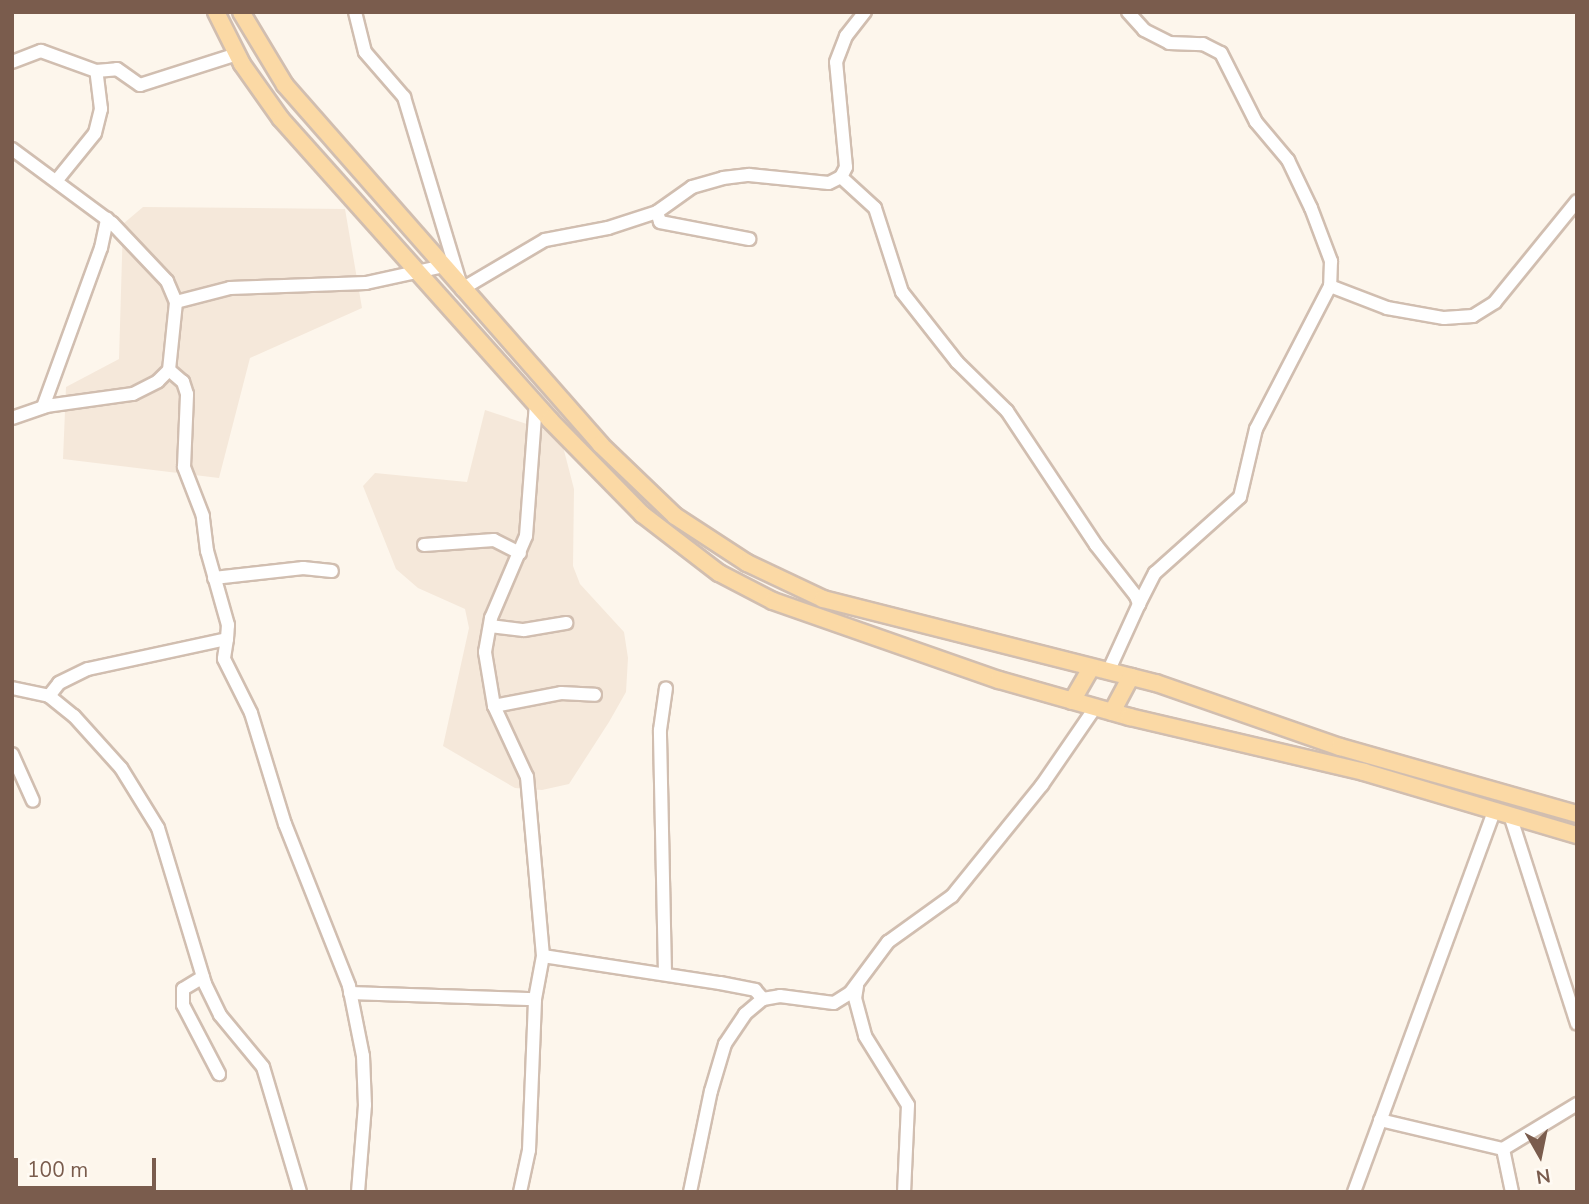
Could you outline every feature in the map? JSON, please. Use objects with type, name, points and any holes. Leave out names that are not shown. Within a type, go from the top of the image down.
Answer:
[{"type":"main road","points":[[216,12],[237,54],[281,119],[536,404],[642,514],[719,573],[773,601],[873,638],[1072,701],[1364,772],[1577,835]]},
{"type":"main road","points":[[241,12],[285,85],[600,444],[675,516],[747,563],[823,599],[1131,677],[1340,747],[1577,814]]},
{"type":"main road","points":[[1072,701],[1091,668]]},
{"type":"main road","points":[[1112,712],[1131,677]]},
{"type":"street","points":[[355,12],[365,52],[404,97],[462,289],[545,240],[608,228],[657,212],[692,187],[723,178],[749,175],[829,183],[841,177],[846,167],[836,62],[846,36],[865,12]]},
{"type":"street","points":[[1108,672],[1155,573],[1240,498],[1256,429],[1330,286],[1331,261],[1311,208],[1288,160],[1256,122],[1221,53],[1203,44],[1169,43],[1144,30],[1128,12]]},
{"type":"street","points":[[12,62],[41,51],[96,71],[117,69],[140,85],[237,54]]},
{"type":"street","points":[[57,180],[95,132],[101,109],[96,71]]},
{"type":"street","points":[[12,149],[107,219],[167,281],[176,302],[169,370]]},
{"type":"street","points":[[841,177],[875,208],[902,292],[957,362],[1007,411],[1139,604]]},
{"type":"street","points":[[1330,286],[1387,308],[1444,318],[1473,316],[1495,302],[1577,201]]},
{"type":"street","points":[[657,212],[660,222],[749,239]]},
{"type":"street","points":[[43,407],[102,248],[107,219]]},
{"type":"street","points":[[176,302],[230,288],[366,283],[443,266]]},
{"type":"street","points":[[12,418],[43,407],[133,394],[169,370]]},
{"type":"street","points":[[169,370],[183,382],[187,394],[183,456],[203,516],[214,578],[228,625],[225,659],[251,713],[285,824],[350,993],[363,1056],[365,1105],[358,1192]]},
{"type":"street","points":[[520,1192],[535,1094],[535,999],[543,956],[527,777],[494,706],[485,652],[489,626],[520,553],[529,516],[536,404]]},
{"type":"street","points":[[424,545],[494,540],[520,553]]},
{"type":"street","points":[[214,578],[303,568],[332,571]]},
{"type":"street","points":[[489,626],[524,630],[566,623]]},
{"type":"street","points":[[49,696],[59,682],[88,669],[227,639]]},
{"type":"street","points":[[12,688],[49,696],[121,768],[158,828],[203,977],[220,1015],[264,1067],[300,1192]]},
{"type":"street","points":[[665,974],[660,730],[666,688]]},
{"type":"street","points":[[494,706],[561,693],[595,695]]},
{"type":"street","points":[[690,1192],[710,1091],[725,1044],[745,1014],[763,999],[780,996],[834,1003],[857,986],[888,942],[952,896],[1042,785],[1095,708]]},
{"type":"street","points":[[12,754],[33,801]]},
{"type":"street","points":[[1354,1192],[1494,811]]},
{"type":"street","points":[[1510,815],[1577,1024]]},
{"type":"street","points":[[543,956],[755,990],[763,999]]},
{"type":"street","points":[[203,977],[183,989],[183,1005],[219,1074]]},
{"type":"street","points":[[857,986],[855,998],[865,1036],[908,1105],[904,1192]]},
{"type":"street","points":[[350,993],[535,999]]},
{"type":"street","points":[[1381,1120],[1503,1149],[1577,1104]]},
{"type":"street","points":[[1503,1149],[1512,1192]]},
{"type":"shaded area","points":[[143,207],[345,209],[362,308],[250,358],[219,478],[63,459],[66,387],[119,359],[123,224]]},
{"type":"shaded area","points":[[485,410],[560,435],[574,489],[573,566],[580,584],[624,632],[628,658],[626,692],[569,784],[542,790],[515,788],[443,746],[469,628],[465,609],[418,588],[396,569],[363,486],[375,473],[467,482]]}]
